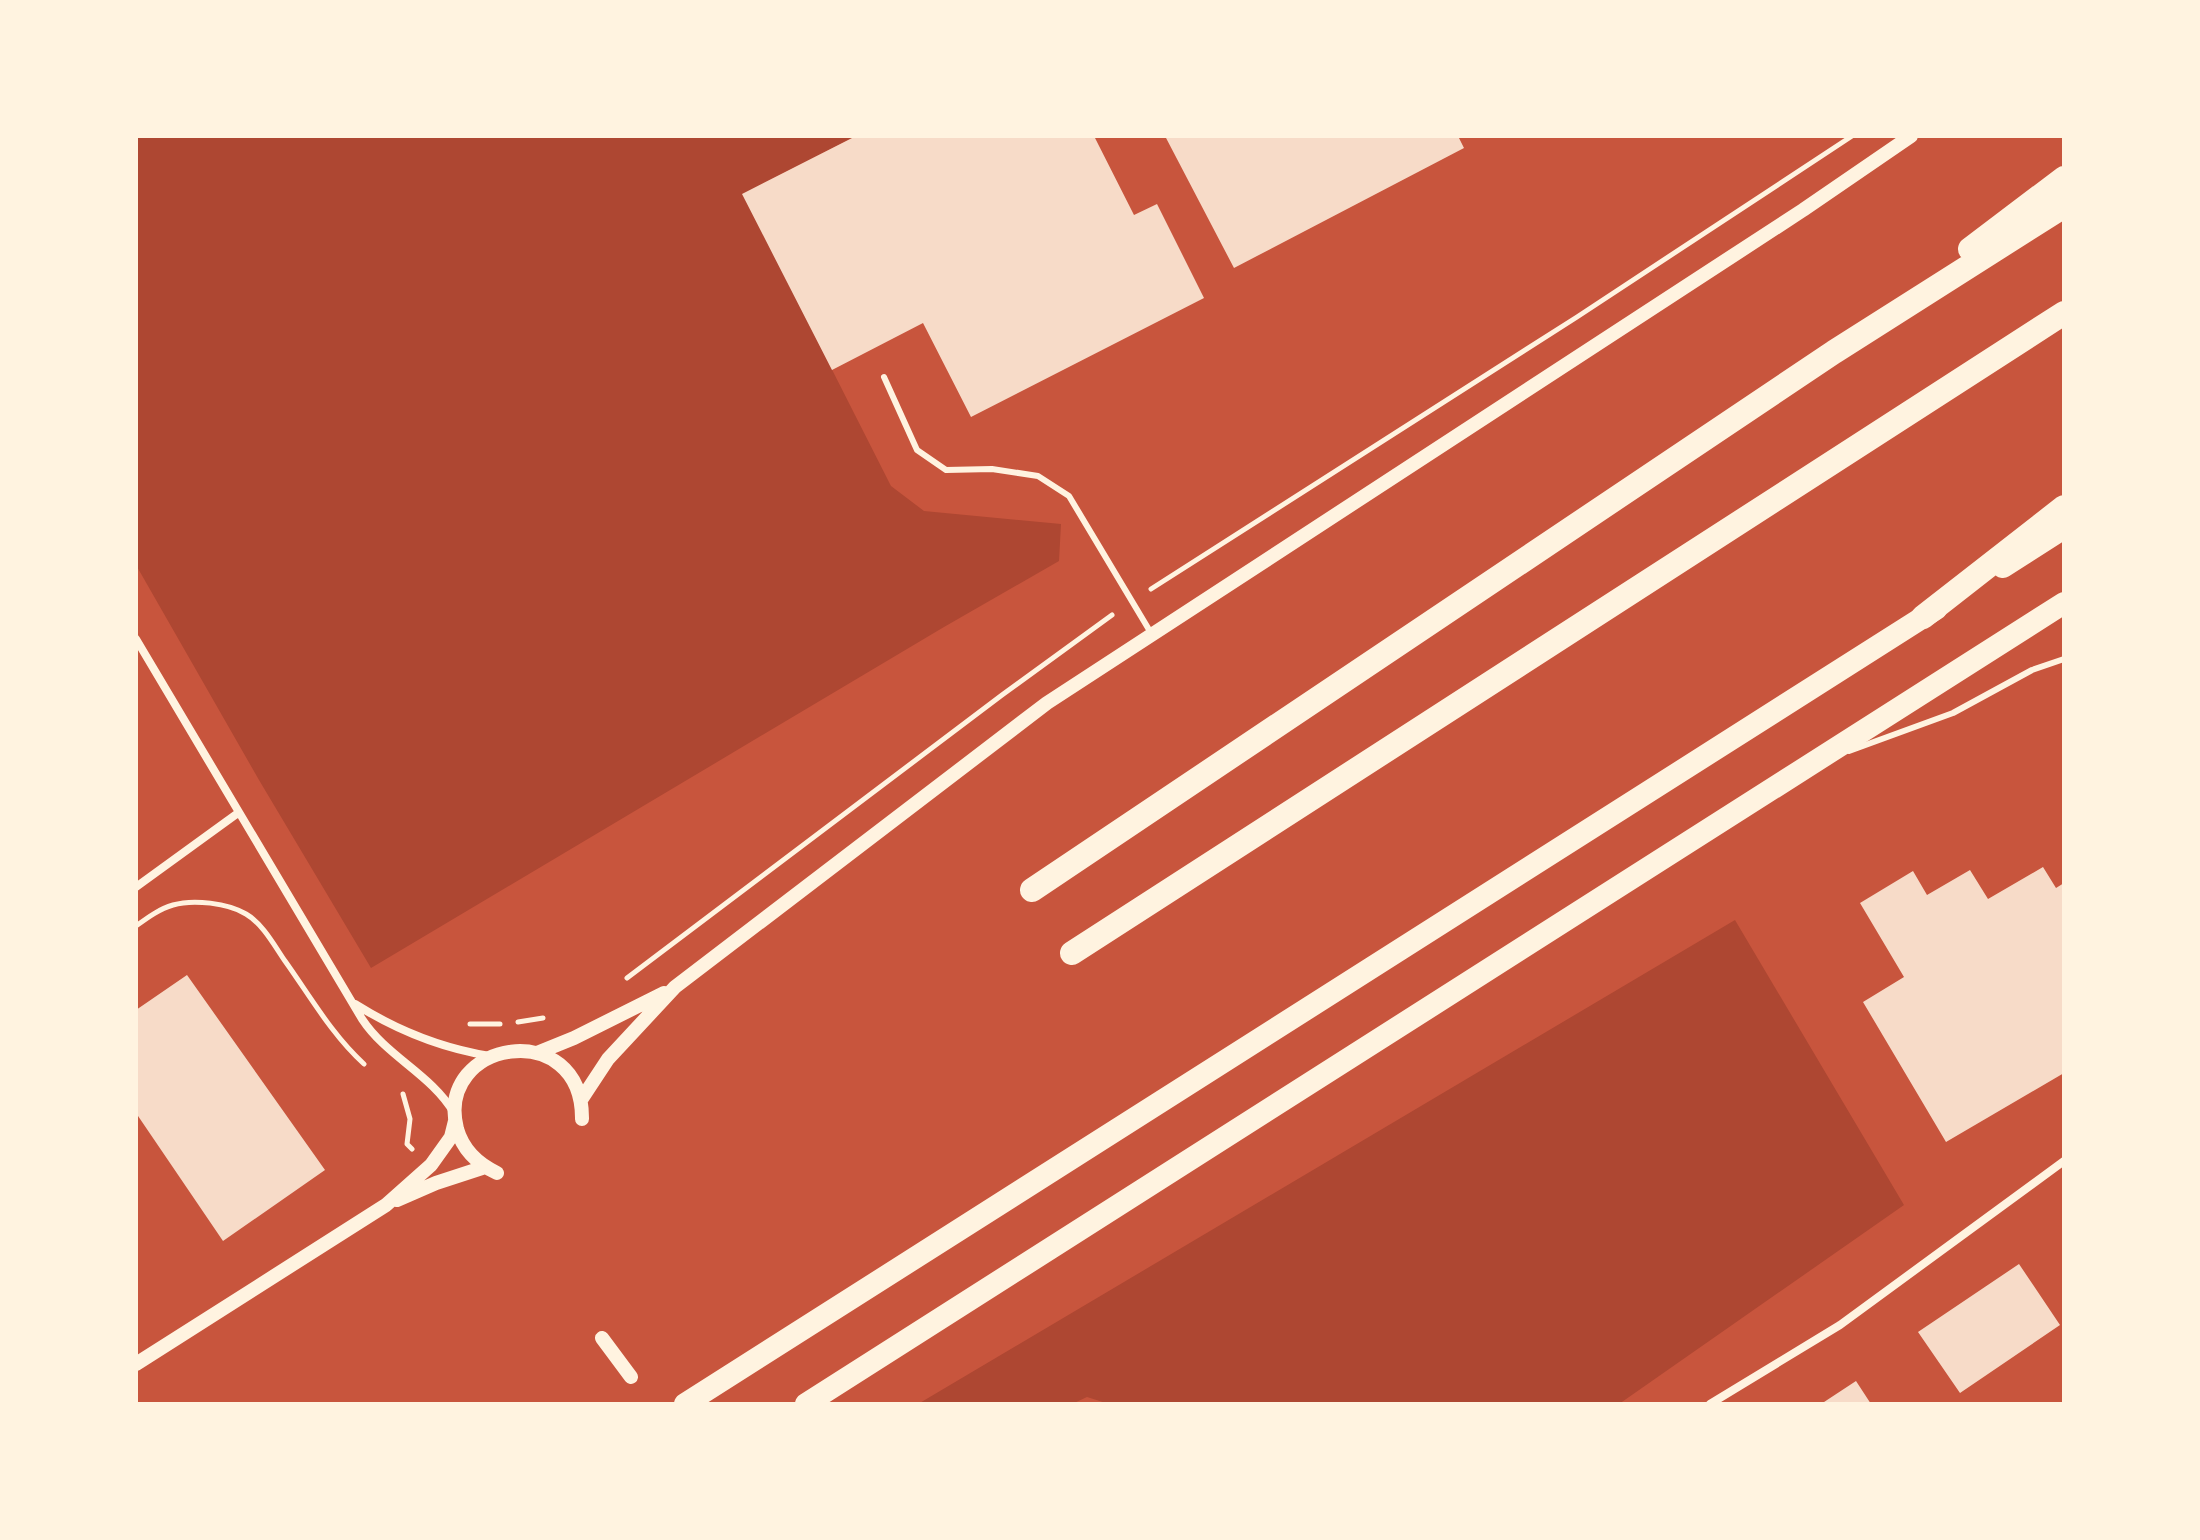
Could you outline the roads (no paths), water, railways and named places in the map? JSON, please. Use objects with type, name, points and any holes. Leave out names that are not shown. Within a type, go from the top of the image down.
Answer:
[{"type":"highway","points":[[1834,352],[2064,178]]},
{"type":"highway","points":[[1032,890],[1834,352],[2064,206]]},
{"type":"highway","points":[[1072,953],[2064,313]]},
{"type":"highway","points":[[1923,617],[2064,507]]},
{"type":"highway","points":[[685,1404],[2064,528]]},
{"type":"highway","points":[[806,1404],[2064,603]]},
{"type":"street","points":[[581,1100],[608,1059],[675,987],[1047,703],[1903,139]]},
{"type":"street","points":[[136,639],[373,1036],[432,1084],[455,1118],[468,1151],[491,1170],[436,1183],[386,1205],[136,1364]]},
{"type":"street","points":[[136,887],[238,813]]},
{"type":"street","points":[[537,1053],[574,1038],[675,987]]},
{"type":"street","points":[[351,1002],[417,1038],[443,1047],[491,1056]]},
{"type":"street","points":[[386,1205],[431,1165],[451,1137],[456,1099],[462,1084],[474,1068],[491,1056],[513,1050],[537,1053],[555,1061],[575,1084],[581,1100],[582,1119]]},
{"type":"street","points":[[1710,1404],[1840,1325],[2064,1161]]},
{"type":"street","points":[[602,1338],[631,1377]]},
{"type":"lane","points":[[884,377],[917,450],[946,470],[992,469],[1038,476],[1069,496],[1151,633]]},
{"type":"lane","points":[[1801,769],[1953,713],[2032,670],[2064,659]]}]
